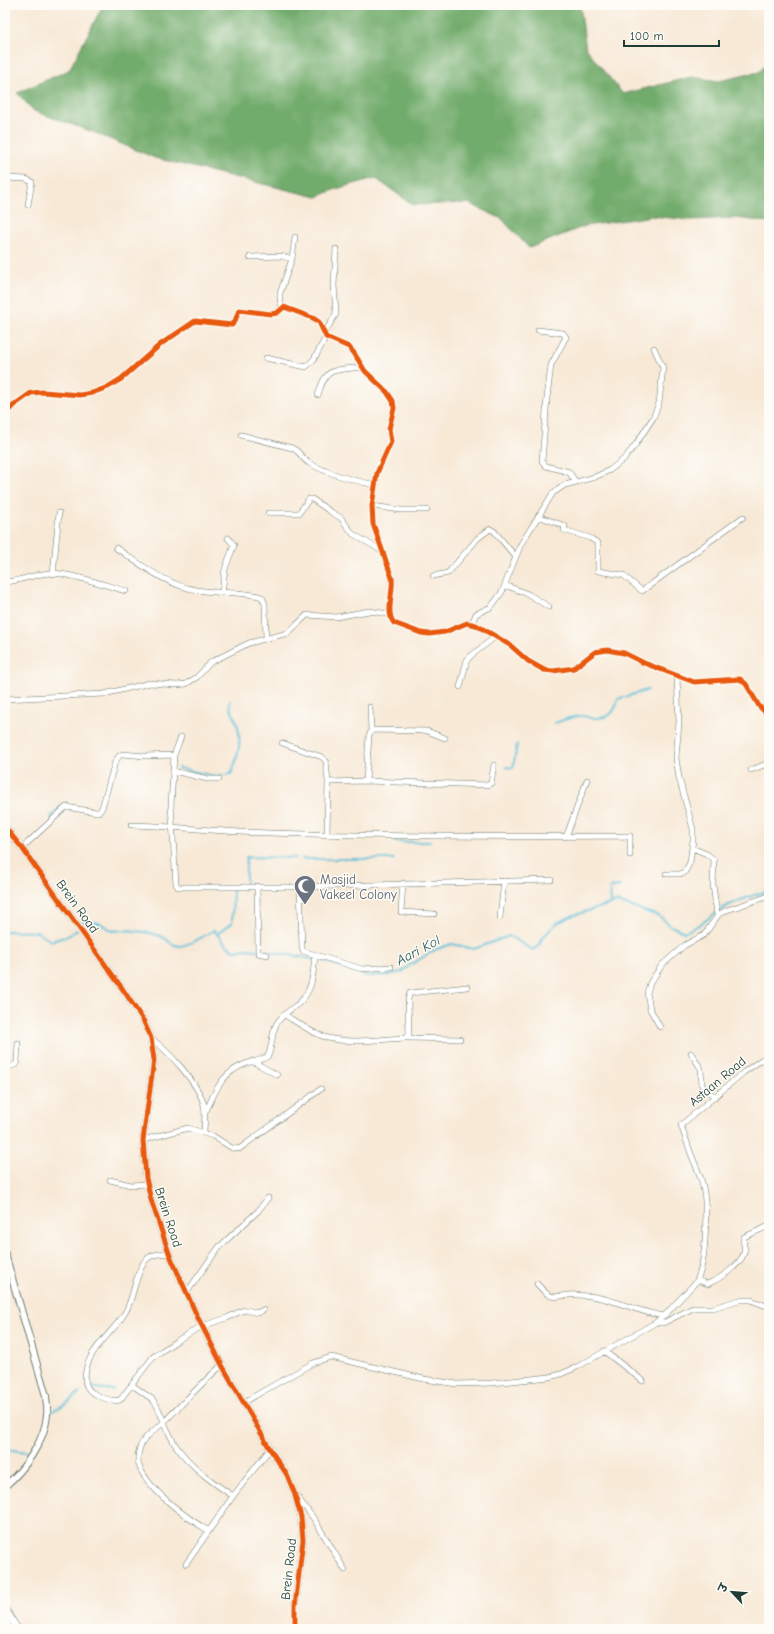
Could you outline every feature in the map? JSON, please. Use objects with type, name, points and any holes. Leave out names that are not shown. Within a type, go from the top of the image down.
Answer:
[{"type":"main road","points":[[5,1608],[17,1629]]},
{"type":"street","points":[[5,178],[26,179],[32,182],[28,205]]},
{"type":"street","points":[[282,308],[280,293],[292,259],[295,237]]},
{"type":"street","points":[[266,358],[306,367],[314,359],[336,314],[334,285],[336,249]]},
{"type":"street","points":[[250,257],[278,255],[292,259]]},
{"type":"street","points":[[5,418],[7,412],[14,405],[32,393],[43,392],[80,395],[92,393],[108,387],[121,379],[165,341],[195,321],[232,325],[235,322],[239,310],[271,314],[286,307],[313,318],[319,322],[325,335],[349,347],[354,352],[362,367],[386,392],[394,405],[394,414],[389,426],[391,442],[379,466],[372,506],[372,524],[389,569],[393,586],[389,614],[394,623],[421,633],[429,634],[445,632],[463,624],[472,623],[510,645],[528,661],[544,670],[553,671],[574,668],[595,652],[607,650],[624,653],[677,677],[694,682],[700,683],[740,679],[746,684],[759,706],[769,716]]},
{"type":"street","points":[[538,330],[563,333],[566,337],[553,361],[551,369],[542,461],[546,466],[569,472],[575,481]]},
{"type":"street","points":[[472,623],[476,614],[490,607],[494,603],[505,586],[515,556],[553,493],[565,485],[600,475],[616,466],[636,444],[653,418],[659,404],[663,368],[654,348]]},
{"type":"street","points":[[318,395],[321,384],[327,374],[336,370],[362,367]]},
{"type":"street","points":[[241,435],[292,448],[298,451],[308,462],[342,476],[375,485]]},
{"type":"street","points":[[268,513],[299,513],[309,499],[312,499],[331,512],[340,516],[353,534],[382,551]]},
{"type":"street","points":[[372,506],[401,510],[426,510]]},
{"type":"street","points":[[53,574],[59,513]]},
{"type":"street","points":[[538,516],[565,526],[564,530],[590,538],[598,543],[598,571],[623,574],[642,591],[743,517]]},
{"type":"street","points":[[433,576],[448,573],[478,538],[490,529],[494,531],[515,556]]},
{"type":"street","points":[[222,593],[225,569],[234,545],[228,538]]},
{"type":"street","points":[[116,548],[170,582],[199,590],[259,596],[264,598],[266,638]]},
{"type":"street","points":[[5,582],[43,574],[62,574],[126,590]]},
{"type":"street","points":[[505,586],[532,596],[549,607]]},
{"type":"street","points":[[5,699],[98,694],[114,692],[150,683],[176,685],[186,684],[197,677],[215,660],[249,643],[288,633],[303,618],[309,615],[336,618],[369,611],[389,614]]},
{"type":"street","points":[[460,687],[467,660],[495,637]]},
{"type":"street","points":[[666,874],[684,873],[688,867],[692,848],[693,829],[679,778],[676,758],[679,722],[677,677]]},
{"type":"street","points":[[366,782],[369,735],[371,731],[370,707]]},
{"type":"street","points":[[371,731],[427,731],[445,738]]},
{"type":"street","points":[[181,737],[174,755],[171,806],[171,826],[176,884],[178,887],[300,887],[551,880]]},
{"type":"street","points":[[282,743],[325,759],[328,764],[327,834]]},
{"type":"street","points":[[22,848],[66,807],[96,812],[100,811],[115,762],[121,755],[174,755]]},
{"type":"street","points":[[751,770],[769,763]]},
{"type":"street","points":[[328,782],[488,785],[491,783],[494,765]]},
{"type":"street","points":[[173,770],[208,779],[219,779]]},
{"type":"street","points":[[566,837],[587,780]]},
{"type":"street","points":[[131,825],[171,826],[238,832],[327,834],[566,837],[630,836],[630,855]]},
{"type":"street","name":"Brein Road","points":[[5,827],[22,848],[124,991],[143,1020],[151,1038],[154,1060],[143,1140],[147,1184],[157,1220],[169,1253],[202,1326],[222,1365],[270,1449],[287,1475],[294,1492],[302,1528],[303,1540],[295,1606],[295,1629]]},
{"type":"street","points":[[692,848],[707,854],[714,860],[713,885],[717,915]]},
{"type":"street","points":[[500,917],[504,881]]},
{"type":"street","points":[[403,883],[401,912],[434,914]]},
{"type":"street","points":[[258,886],[258,953],[267,955]]},
{"type":"street","points":[[300,887],[302,950],[314,956],[362,969],[391,967]]},
{"type":"street","points":[[660,1027],[648,1004],[647,994],[650,983],[668,958],[685,945],[704,935],[717,915],[727,910],[769,896]]},
{"type":"street","points":[[205,1113],[225,1076],[232,1070],[268,1056],[274,1028],[285,1015],[302,1000],[309,990],[314,956]]},
{"type":"street","points":[[407,1038],[409,1032],[408,999],[410,993],[467,987]]},
{"type":"street","points":[[285,1015],[328,1038],[352,1040],[407,1038],[460,1039]]},
{"type":"street","points":[[151,1038],[177,1062],[193,1084],[203,1104],[205,1113],[204,1133]]},
{"type":"street","points":[[5,1068],[15,1065],[18,1062],[18,1043]]},
{"type":"street","points":[[691,1053],[702,1069],[702,1086],[715,1097]]},
{"type":"street","name":"Astaan Road","points":[[697,1280],[704,1243],[704,1189],[682,1125],[744,1072],[769,1056]]},
{"type":"street","points":[[252,1062],[277,1075]]},
{"type":"street","points":[[143,1140],[188,1128],[221,1140],[232,1148],[242,1148],[321,1089]]},
{"type":"street","points":[[110,1180],[131,1185],[147,1184]]},
{"type":"street","points":[[187,1292],[219,1247],[258,1211],[268,1198]]},
{"type":"street","points":[[244,1402],[313,1363],[326,1358],[340,1359],[424,1379],[464,1385],[561,1374],[655,1323],[664,1316],[697,1280],[708,1284],[727,1272],[738,1264],[742,1257],[745,1250],[743,1241],[744,1238],[769,1226]]},
{"type":"street","points":[[169,1253],[155,1254],[150,1256],[145,1261],[131,1302],[125,1313],[117,1325],[94,1350],[89,1360],[85,1382],[87,1387],[93,1393],[117,1401],[122,1398],[154,1357],[202,1326],[227,1318],[244,1310],[257,1313],[263,1310]]},
{"type":"street","points":[[5,1254],[46,1396],[47,1415],[33,1453],[23,1469],[5,1486]]},
{"type":"street","points":[[537,1284],[547,1295],[556,1298],[570,1295],[604,1299],[648,1313],[664,1316]]},
{"type":"street","points":[[655,1323],[663,1323],[688,1310],[708,1309],[739,1300],[751,1300],[769,1307]]},
{"type":"street","points":[[604,1351],[643,1381]]},
{"type":"street","points":[[209,1531],[189,1519],[152,1485],[140,1468],[138,1456],[140,1447],[148,1436],[164,1422],[196,1388],[222,1365]]},
{"type":"street","points":[[132,1385],[152,1399],[176,1446],[191,1463],[208,1479],[233,1496]]},
{"type":"street","points":[[186,1564],[233,1496],[270,1449]]},
{"type":"street","points":[[294,1492],[314,1519],[345,1570]]},
{"type":"green space","points":[[103,5],[580,5],[586,49],[623,94],[691,77],[719,81],[759,72],[769,61],[769,222],[736,218],[690,220],[653,216],[585,226],[529,248],[502,219],[468,203],[413,205],[375,178],[336,189],[317,197],[155,158],[93,132],[34,111],[17,93],[69,70]]},
{"type":"waterway","points":[[555,723],[576,716],[602,718],[613,712],[618,699],[648,690]]},
{"type":"waterway","points":[[178,768],[214,776],[231,774],[238,754],[239,732],[230,708],[230,701]]},
{"type":"waterway","points":[[506,767],[513,768],[517,744]]},
{"type":"waterway","points":[[51,817],[66,802]]},
{"type":"waterway","points":[[395,842],[430,842]]},
{"type":"waterway","points":[[5,859],[9,856]]},
{"type":"waterway","points":[[246,884],[246,857],[296,858]]},
{"type":"waterway","points":[[302,859],[394,859]]},
{"type":"waterway","points":[[611,904],[610,888],[620,886]]},
{"type":"waterway","points":[[217,934],[232,923],[233,889],[235,889]]},
{"type":"waterway","name":"Aari Kol","points":[[82,922],[95,922],[112,931],[131,930],[146,932],[164,938],[177,946],[193,942],[214,930],[224,943],[233,950],[249,949],[325,961],[367,976],[387,975],[402,972],[410,965],[437,949],[452,944],[474,949],[509,936],[533,950],[557,923],[572,916],[617,902],[659,916],[671,926],[684,932],[700,925],[722,909],[732,904],[751,896],[769,891]]},
{"type":"waterway","name":"Aari Kol","points":[[5,931],[37,932],[51,941],[68,936],[77,930]]},
{"type":"waterway","points":[[89,1387],[113,1390]]},
{"type":"waterway","points":[[51,1412],[67,1403],[79,1393]]},
{"type":"waterway","points":[[5,1449],[27,1452]]},
{"type":"cycle path","points":[[5,418],[7,412],[14,405],[31,393],[43,392],[80,395],[92,393],[108,387],[121,379],[161,344],[195,321],[232,325],[239,310],[271,314],[277,313],[284,307],[313,318],[319,322],[326,337],[349,347],[365,371],[387,392],[393,401],[394,408],[389,429],[391,442],[377,473],[372,506],[373,524],[392,578],[390,614],[394,623],[421,633],[429,634],[445,632],[467,623],[476,625],[510,645],[528,661],[544,670],[553,671],[574,668],[595,652],[607,650],[624,653],[644,663],[694,682],[740,679],[746,684],[759,706],[769,716]]},
{"type":"cycle path","points":[[5,827],[22,848],[124,991],[143,1020],[151,1038],[154,1060],[143,1140],[146,1178],[151,1200],[169,1253],[197,1316],[222,1365],[270,1449],[287,1475],[294,1492],[301,1517],[303,1540],[295,1606],[295,1629]]},
{"type":"place","name":"Masjid Vakeel Colony","points":[[305,906]]}]
